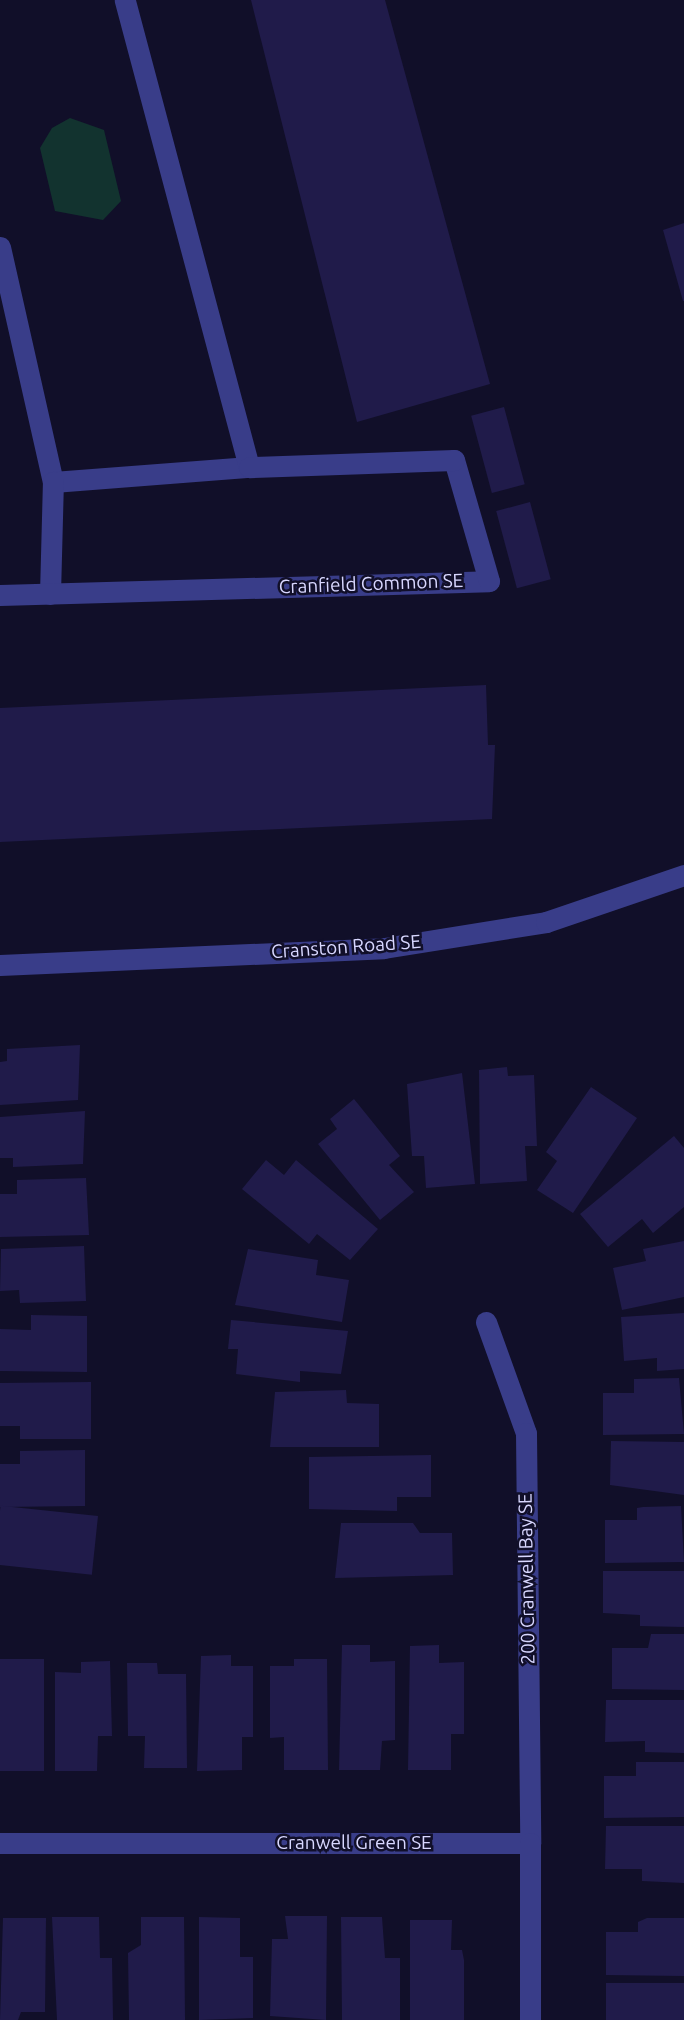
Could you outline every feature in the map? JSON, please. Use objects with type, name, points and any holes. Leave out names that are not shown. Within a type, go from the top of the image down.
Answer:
[{"type":"street","points":[[125,0],[249,467]]},
{"type":"street","points":[[0,247],[53,482],[50,594]]},
{"type":"street","name":"Cranfield Common SE","points":[[0,594],[489,581],[454,460],[249,467],[53,482]]},
{"type":"street","name":"Cranston Road SE","points":[[0,965],[384,948],[546,922],[684,875]]},
{"type":"street","name":"200 Cranwell Bay SE","points":[[486,1322],[526,1433],[530,1843]]},
{"type":"street","name":"Cranwell Green SE","points":[[0,1843],[530,1843]]},
{"type":"street","points":[[530,1843],[530,2020]]},
{"type":"green space","points":[[70,118],[104,130],[121,201],[103,220],[55,211],[40,148],[52,128]]},
{"type":"building","points":[[251,0],[385,0],[490,384],[357,422]]},
{"type":"building","points":[[684,223],[684,301],[683,301],[663,230]]},
{"type":"building","points":[[504,407],[525,484],[492,493],[471,416]]},
{"type":"building","points":[[530,502],[551,579],[517,588],[496,511]]},
{"type":"building","points":[[486,685],[488,745],[495,745],[492,819],[0,842],[0,708]]},
{"type":"building","points":[[80,1045],[78,1100],[0,1105],[0,1062],[7,1061],[7,1049]]},
{"type":"building","points":[[507,1067],[508,1076],[534,1075],[537,1146],[525,1146],[527,1181],[480,1184],[479,1070]]},
{"type":"building","points":[[462,1073],[475,1184],[426,1188],[424,1156],[412,1156],[407,1084]]},
{"type":"building","points":[[591,1087],[637,1118],[573,1213],[537,1190],[557,1161],[546,1152]]},
{"type":"building","points":[[354,1099],[400,1156],[389,1165],[414,1192],[380,1220],[318,1144],[337,1129],[330,1119]]},
{"type":"building","points":[[85,1111],[83,1164],[13,1167],[13,1158],[0,1158],[0,1117]]},
{"type":"building","points":[[674,1136],[684,1148],[684,1207],[653,1233],[642,1219],[608,1247],[580,1214]]},
{"type":"building","points":[[266,1160],[284,1175],[296,1160],[378,1229],[350,1260],[317,1234],[309,1244],[242,1189]]},
{"type":"building","points":[[86,1178],[89,1235],[0,1237],[0,1194],[17,1194],[17,1180]]},
{"type":"building","points":[[684,1241],[684,1297],[622,1310],[613,1268],[646,1261],[643,1249]]},
{"type":"building","points":[[84,1246],[86,1301],[20,1303],[19,1290],[0,1291],[1,1249]]},
{"type":"building","points":[[248,1249],[318,1260],[316,1275],[349,1280],[342,1322],[235,1305]]},
{"type":"building","points":[[684,1313],[684,1369],[657,1371],[657,1358],[624,1361],[621,1317]]},
{"type":"building","points":[[31,1315],[87,1316],[87,1372],[0,1371],[0,1329],[31,1330]]},
{"type":"building","points":[[231,1320],[348,1331],[341,1374],[300,1371],[300,1382],[236,1374],[238,1349],[228,1349]]},
{"type":"building","points":[[679,1378],[684,1434],[603,1435],[603,1393],[634,1393],[634,1379]]},
{"type":"building","points":[[91,1382],[91,1439],[20,1439],[20,1426],[0,1426],[0,1383]]},
{"type":"building","points":[[346,1390],[347,1403],[379,1404],[379,1447],[270,1447],[275,1392]]},
{"type":"building","points":[[611,1441],[684,1442],[684,1495],[610,1485]]},
{"type":"building","points":[[85,1450],[85,1506],[0,1507],[0,1464],[20,1464],[20,1451]]},
{"type":"building","points":[[431,1455],[431,1497],[397,1497],[397,1511],[309,1509],[309,1457]]},
{"type":"building","points":[[1,1506],[98,1516],[92,1575],[0,1565]]},
{"type":"building","points":[[681,1506],[684,1562],[605,1563],[605,1520],[637,1520],[637,1508]]},
{"type":"building","points":[[341,1523],[413,1523],[420,1533],[452,1533],[453,1575],[335,1578]]},
{"type":"building","points":[[603,1571],[684,1571],[684,1627],[640,1626],[640,1615],[603,1613]]},
{"type":"building","points":[[651,1634],[684,1634],[684,1690],[612,1689],[612,1648],[648,1648]]},
{"type":"building","points":[[342,1645],[370,1645],[370,1662],[395,1661],[395,1740],[382,1741],[380,1770],[339,1770]]},
{"type":"building","points":[[439,1645],[439,1663],[464,1662],[464,1734],[451,1734],[451,1770],[408,1770],[410,1646]]},
{"type":"building","points":[[231,1655],[231,1666],[253,1666],[253,1737],[242,1737],[242,1770],[197,1771],[201,1656]]},
{"type":"building","points":[[0,1659],[44,1659],[44,1771],[0,1771]]},
{"type":"building","points":[[294,1659],[327,1659],[328,1770],[284,1770],[284,1737],[270,1738],[270,1666],[294,1666]]},
{"type":"building","points":[[110,1661],[112,1736],[98,1736],[97,1771],[55,1771],[55,1672],[81,1673],[81,1662]]},
{"type":"building","points":[[127,1663],[157,1663],[158,1674],[186,1674],[187,1768],[144,1768],[145,1736],[128,1736]]},
{"type":"building","points":[[606,1700],[684,1700],[684,1753],[645,1752],[645,1741],[605,1742]]},
{"type":"building","points":[[636,1762],[684,1762],[684,1817],[604,1818],[604,1776],[636,1776]]},
{"type":"building","points":[[606,1826],[684,1826],[684,1883],[642,1881],[642,1869],[605,1869]]},
{"type":"building","points":[[285,1916],[327,1916],[326,2020],[270,2016],[272,1939],[288,1939]]},
{"type":"building","points":[[52,1917],[99,1917],[100,1958],[112,1958],[113,2020],[57,2020]]},
{"type":"building","points":[[141,1917],[184,1917],[185,2020],[129,2020],[128,1953],[141,1945]]},
{"type":"building","points":[[199,1917],[240,1918],[240,1957],[253,1957],[253,2018],[199,2020]]},
{"type":"building","points":[[341,1917],[382,1917],[385,1958],[400,1958],[400,2020],[342,2020]]},
{"type":"building","points":[[3,1918],[46,1918],[45,2012],[21,2012],[18,2020],[0,2020]]},
{"type":"building","points":[[647,1918],[684,1918],[684,1976],[606,1975],[606,1932],[638,1932],[638,1922]]},
{"type":"building","points":[[410,1920],[452,1920],[451,1950],[462,1950],[464,1960],[464,2020],[410,2020]]},
{"type":"building","points":[[606,1983],[684,1983],[684,2020],[606,2020]]}]
